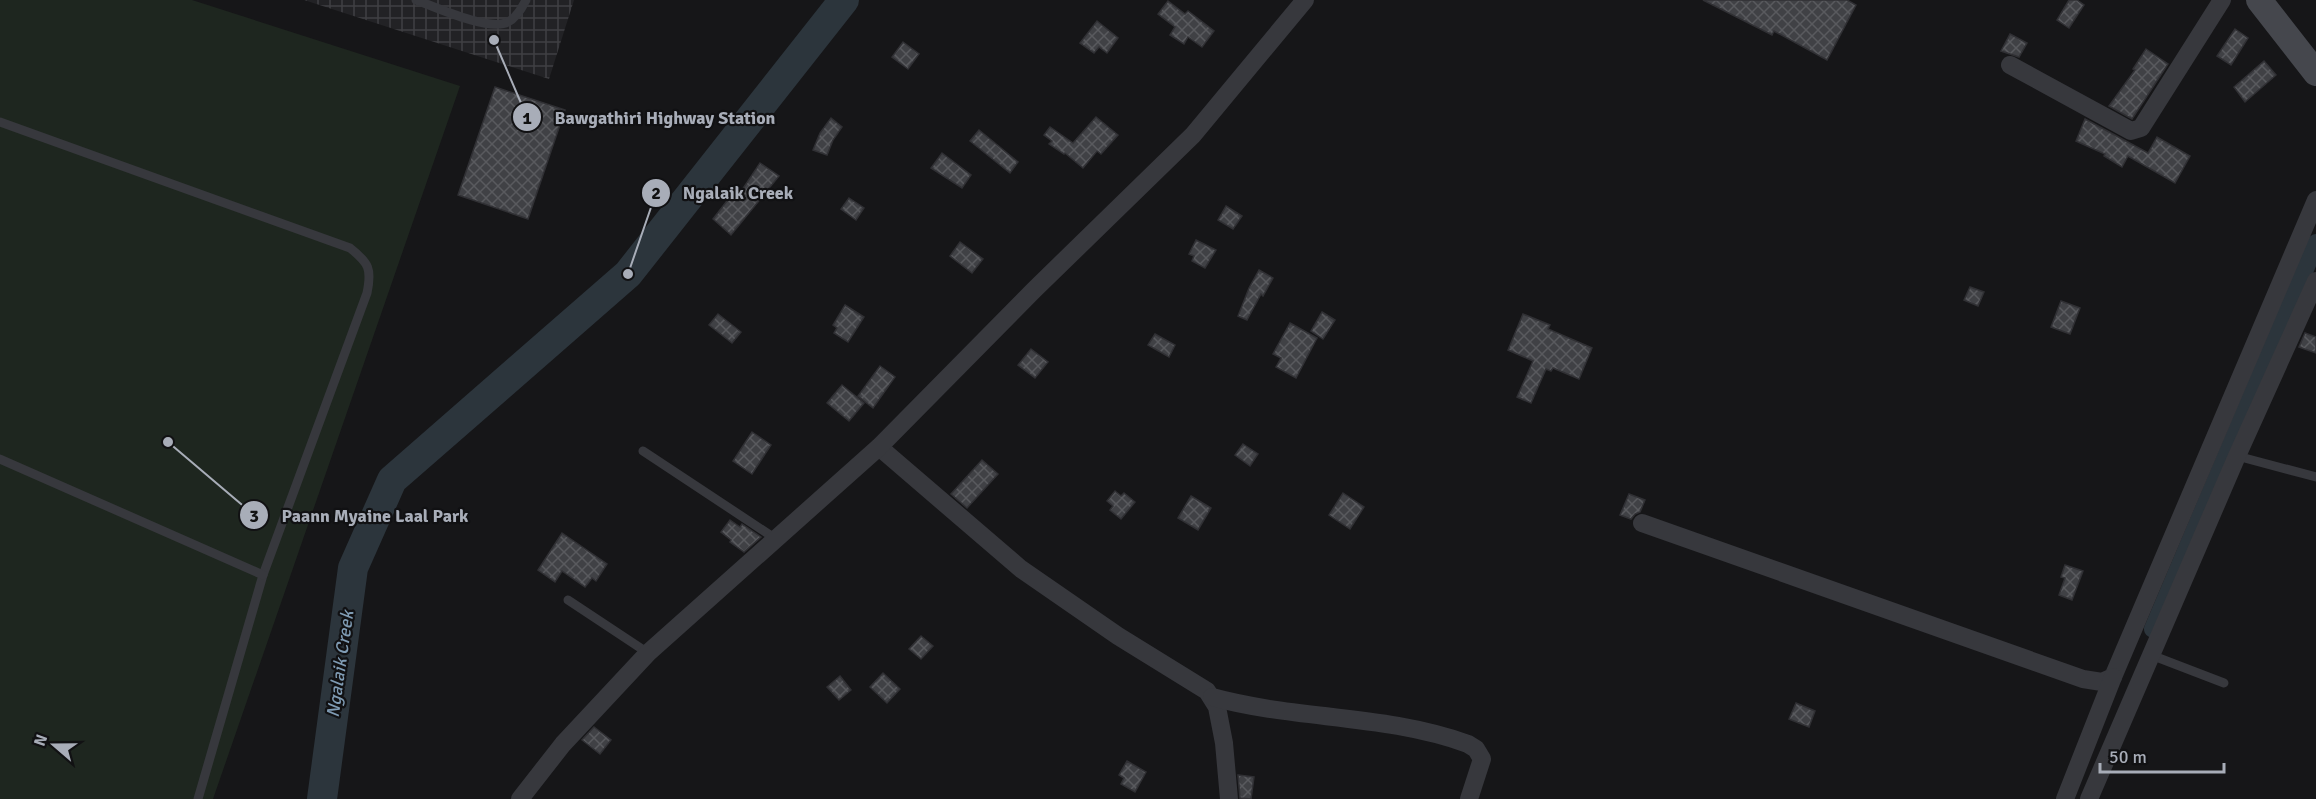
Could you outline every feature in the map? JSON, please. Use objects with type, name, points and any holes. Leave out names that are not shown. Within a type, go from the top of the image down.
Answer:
[{"type":"street","points":[[520,799],[563,744],[648,653],[879,447],[1192,135],[1305,0]]},
{"type":"street","points":[[2010,65],[2131,130],[2141,128],[2222,0]]},
{"type":"street","points":[[2259,0],[2316,73]]},
{"type":"street","points":[[2065,799],[2113,677],[2316,200]]},
{"type":"street","points":[[2089,799],[2237,456],[2316,281]]},
{"type":"street","points":[[879,447],[1021,569],[1118,636],[1199,686],[1212,697],[1250,707],[1314,713],[1412,728],[1467,744],[1476,749],[1482,759],[1469,799]]},
{"type":"street","points":[[1642,523],[2084,679],[2102,682],[2113,677]]},
{"type":"street","points":[[1212,697],[1224,743],[1229,799]]},
{"type":"lane","points":[[416,0],[469,20],[494,24],[507,23],[521,10],[526,0]]},
{"type":"lane","points":[[0,122],[350,248],[365,260],[370,276],[367,293],[263,575],[198,799]]},
{"type":"lane","points":[[643,451],[776,538]]},
{"type":"lane","points":[[2237,456],[2316,477]]},
{"type":"lane","points":[[0,459],[263,575]]},
{"type":"lane","points":[[568,600],[648,653]]},
{"type":"lane","points":[[2151,655],[2224,683]]},
{"type":"shaded area","points":[[0,0],[192,0],[460,86],[213,799],[0,799]]},
{"type":"shaded area","points":[[304,0],[574,0],[549,79]]},
{"type":"building","points":[[1703,0],[1847,0],[1856,5],[1827,60],[1774,31],[1772,35]]},
{"type":"building","points":[[2069,0],[2077,0],[2084,5],[2069,28],[2057,20]]},
{"type":"building","points":[[1168,1],[1185,14],[1188,11],[1214,31],[1202,47],[1188,37],[1184,44],[1170,35],[1175,27],[1158,14]]},
{"type":"building","points":[[1097,21],[1118,38],[1107,53],[1099,47],[1094,53],[1080,43]]},
{"type":"building","points":[[2235,29],[2248,38],[2231,65],[2217,56]]},
{"type":"building","points":[[2010,34],[2027,43],[2019,57],[2001,51]]},
{"type":"building","points":[[903,42],[919,54],[908,69],[892,57]]},
{"type":"building","points":[[2146,49],[2168,64],[2132,119],[2109,106],[2135,70],[2133,69]]},
{"type":"building","points":[[2264,61],[2276,75],[2245,102],[2234,87]]},
{"type":"building","points":[[495,87],[565,110],[528,219],[458,195]]},
{"type":"building","points":[[1096,117],[1118,135],[1101,154],[1097,151],[1083,168],[1065,153],[1049,144],[1052,141],[1044,135],[1050,127],[1073,143]]},
{"type":"building","points":[[831,118],[842,127],[827,155],[813,150],[820,133]]},
{"type":"building","points":[[2085,119],[2148,153],[2157,137],[2190,156],[2175,183],[2128,156],[2122,167],[2104,156],[2105,154],[2076,141]]},
{"type":"building","points":[[979,130],[1018,162],[1010,173],[970,141]]},
{"type":"building","points":[[942,153],[971,175],[962,188],[931,168]]},
{"type":"building","points":[[760,163],[779,176],[731,235],[713,219],[734,192],[738,196]]},
{"type":"building","points":[[849,198],[864,208],[856,220],[841,209]]},
{"type":"building","points":[[1226,206],[1242,216],[1233,229],[1218,220]]},
{"type":"building","points":[[1196,240],[1216,250],[1205,268],[1192,261],[1194,256],[1189,254]]},
{"type":"building","points":[[960,242],[983,259],[972,273],[950,256]]},
{"type":"building","points":[[1259,270],[1273,278],[1247,320],[1238,316]]},
{"type":"building","points":[[1970,287],[1984,292],[1978,306],[1964,300]]},
{"type":"building","points":[[2061,301],[2080,308],[2070,334],[2051,327]]},
{"type":"building","points":[[845,305],[864,317],[848,342],[834,333],[837,328],[833,325]]},
{"type":"building","points":[[1322,312],[1335,320],[1323,339],[1311,331]]},
{"type":"building","points":[[718,314],[741,332],[732,343],[709,325]]},
{"type":"building","points":[[1523,314],[1550,325],[1548,329],[1592,348],[1579,379],[1553,368],[1551,371],[1546,369],[1531,403],[1517,397],[1533,361],[1508,350]]},
{"type":"building","points":[[1290,323],[1317,338],[1296,378],[1276,367],[1281,358],[1273,354]]},
{"type":"building","points":[[2305,333],[2316,337],[2316,353],[2299,347]]},
{"type":"building","points":[[1155,334],[1175,345],[1169,357],[1148,345]]},
{"type":"building","points":[[1031,349],[1048,362],[1035,378],[1018,365]]},
{"type":"building","points":[[880,366],[895,377],[873,408],[858,396]]},
{"type":"building","points":[[842,385],[864,403],[849,421],[827,403]]},
{"type":"building","points":[[752,432],[771,445],[752,474],[733,461]]},
{"type":"building","points":[[1243,444],[1258,454],[1250,466],[1235,455]]},
{"type":"building","points":[[982,460],[998,474],[967,508],[951,494]]},
{"type":"building","points":[[1115,491],[1121,496],[1124,493],[1135,502],[1121,519],[1110,510],[1113,506],[1107,501]]},
{"type":"building","points":[[1343,493],[1364,507],[1350,529],[1329,515]]},
{"type":"building","points":[[1629,494],[1645,500],[1640,512],[1631,519],[1620,515]]},
{"type":"building","points":[[1191,496],[1211,508],[1198,530],[1178,518]]},
{"type":"building","points":[[730,520],[740,527],[742,524],[761,537],[744,552],[721,532]]},
{"type":"building","points":[[562,533],[607,564],[596,581],[592,578],[585,587],[562,571],[555,582],[538,570]]},
{"type":"building","points":[[2065,565],[2083,571],[2072,600],[2059,595],[2065,578],[2061,577]]},
{"type":"building","points":[[921,636],[933,646],[921,659],[909,649]]},
{"type":"building","points":[[883,673],[900,689],[887,703],[870,687]]},
{"type":"building","points":[[840,676],[851,690],[839,700],[827,687]]},
{"type":"building","points":[[1796,703],[1815,711],[1809,727],[1789,719]]},
{"type":"building","points":[[594,727],[611,740],[600,754],[582,740]]},
{"type":"building","points":[[1127,761],[1146,772],[1135,792],[1121,784],[1124,778],[1119,775]]},
{"type":"building","points":[[1238,775],[1254,777],[1251,799],[1240,798]]},
{"type":"waterway","name":"Ngalaik Creek","points":[[322,799],[353,568],[392,480],[628,274],[844,0]]},
{"type":"waterway","points":[[2153,629],[2316,243]]},
{"type":"place","name":"Bawgathiri Highway Station","points":[[494,40]]},
{"type":"place","name":"Ngalaik Creek","points":[[628,274]]},
{"type":"place","name":"Paann Myaine Laal Park","points":[[168,442]]}]
